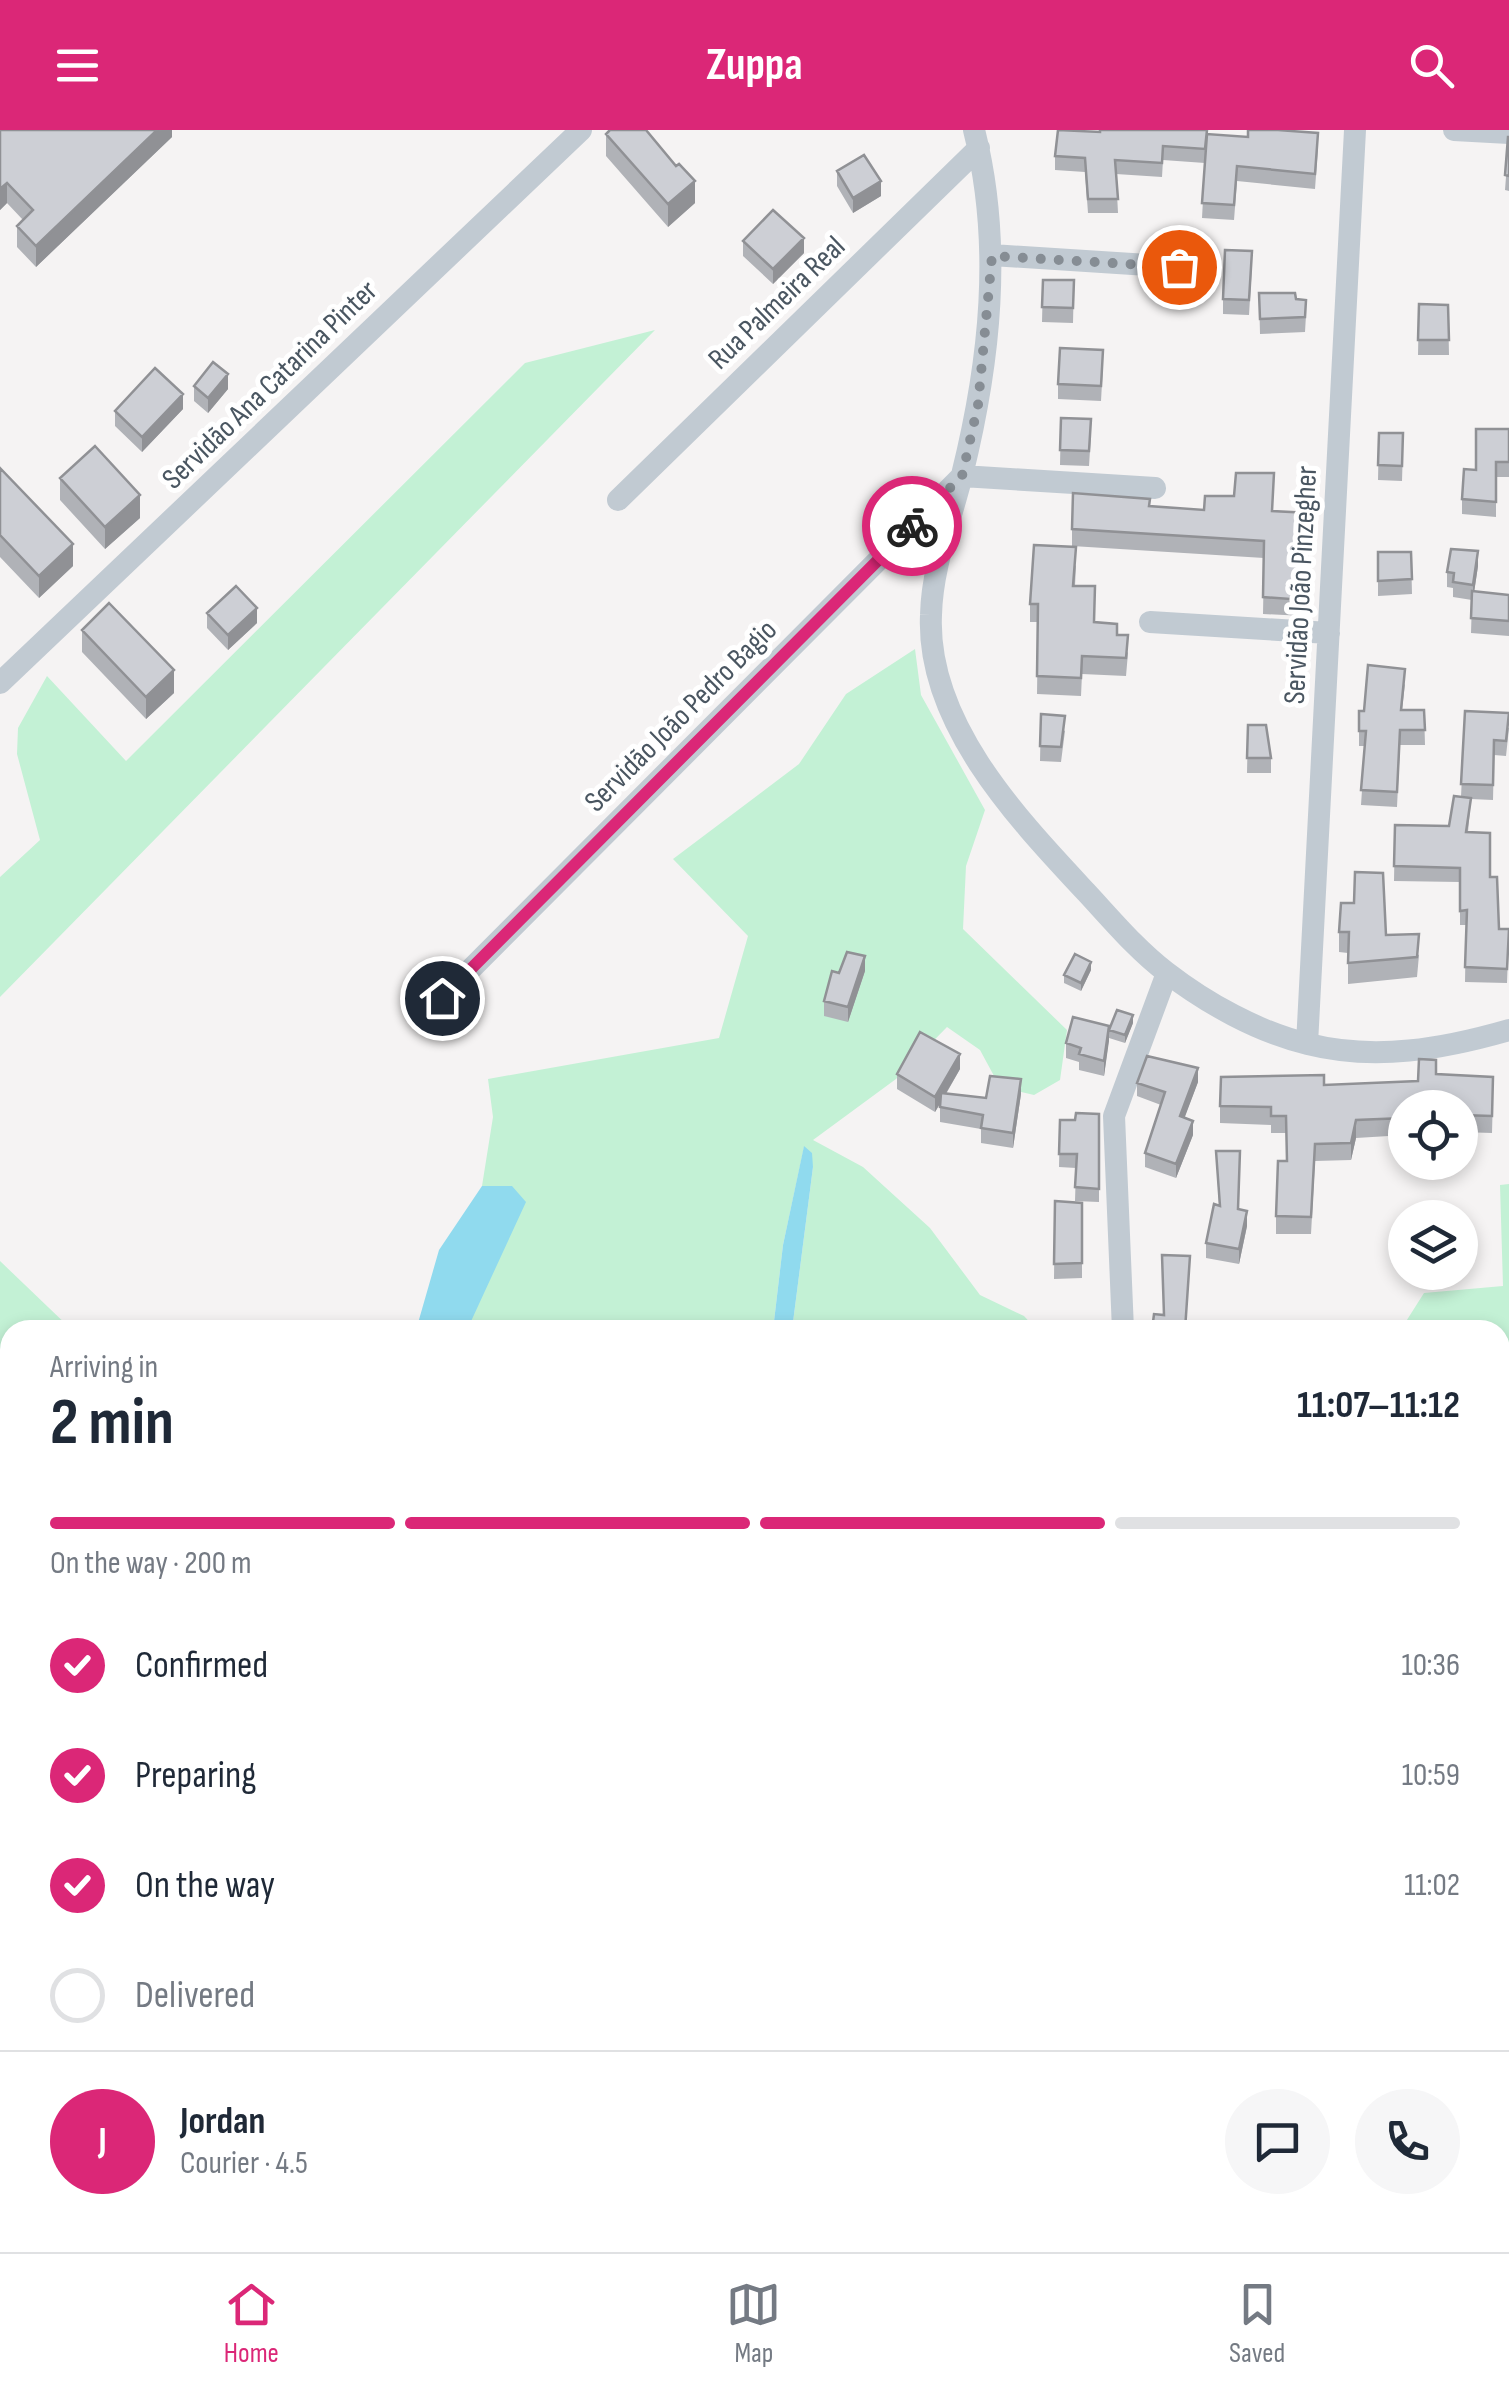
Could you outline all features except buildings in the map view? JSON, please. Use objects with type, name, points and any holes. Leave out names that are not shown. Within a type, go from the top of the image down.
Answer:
[{"type":"street","name":"Servidão Ana Catarina Pinter","points":[[0,683],[581,130]]},
{"type":"street","name":"Servidão João Pinzegher","points":[[1307,1044],[1355,130]]},
{"type":"street","points":[[1454,130],[1509,133]]},
{"type":"street","points":[[976,139],[992,256],[978,405],[930,615],[933,654],[944,692],[994,785],[1036,839],[1136,946],[1167,973],[1219,1007],[1307,1044],[1354,1052],[1406,1052],[1462,1044],[1509,1030]]},
{"type":"street","name":"Rua Palmeira Real","points":[[618,500],[976,139]]},
{"type":"street","points":[[992,256],[1179,267]]},
{"type":"street","points":[[962,476],[1155,488]]},
{"type":"street","name":"Servidão João Pedro Bagio","points":[[442,998],[962,476]]},
{"type":"street","points":[[1150,622],[1328,633]]},
{"type":"street","points":[[1123,1320],[1114,1116],[1167,973]]},
{"type":"green space","points":[[655,330],[0,997],[0,877],[40,840],[17,754],[18,728],[47,676],[126,761],[525,363]]},
{"type":"green space","points":[[915,649],[921,695],[985,810],[966,866],[963,929],[1067,1030],[1060,1080],[1034,1095],[1000,1087],[980,1050],[947,1027],[896,1079],[813,1140],[863,1167],[930,1228],[980,1295],[1028,1320],[793,1320],[813,1167],[804,1147],[783,1245],[774,1320],[470,1320],[512,1186],[482,1186],[493,1117],[488,1079],[719,1038],[748,936],[673,859],[799,764],[846,694]]},
{"type":"green space","points":[[1509,1184],[1509,1320],[1407,1320],[1424,1293],[1503,1286],[1500,1185]]},
{"type":"green space","points":[[0,1261],[62,1320],[0,1320]]},
{"type":"water","points":[[804,1146],[812,1153],[813,1167],[793,1320],[774,1320],[783,1245]]},
{"type":"water","points":[[482,1186],[512,1186],[526,1202],[472,1320],[419,1320],[439,1250]]},
{"type":"way so far","points":[[912,526],[962,476],[978,405],[992,256],[1179,267]]},
{"type":"route","points":[[442,998],[912,526]]}]
